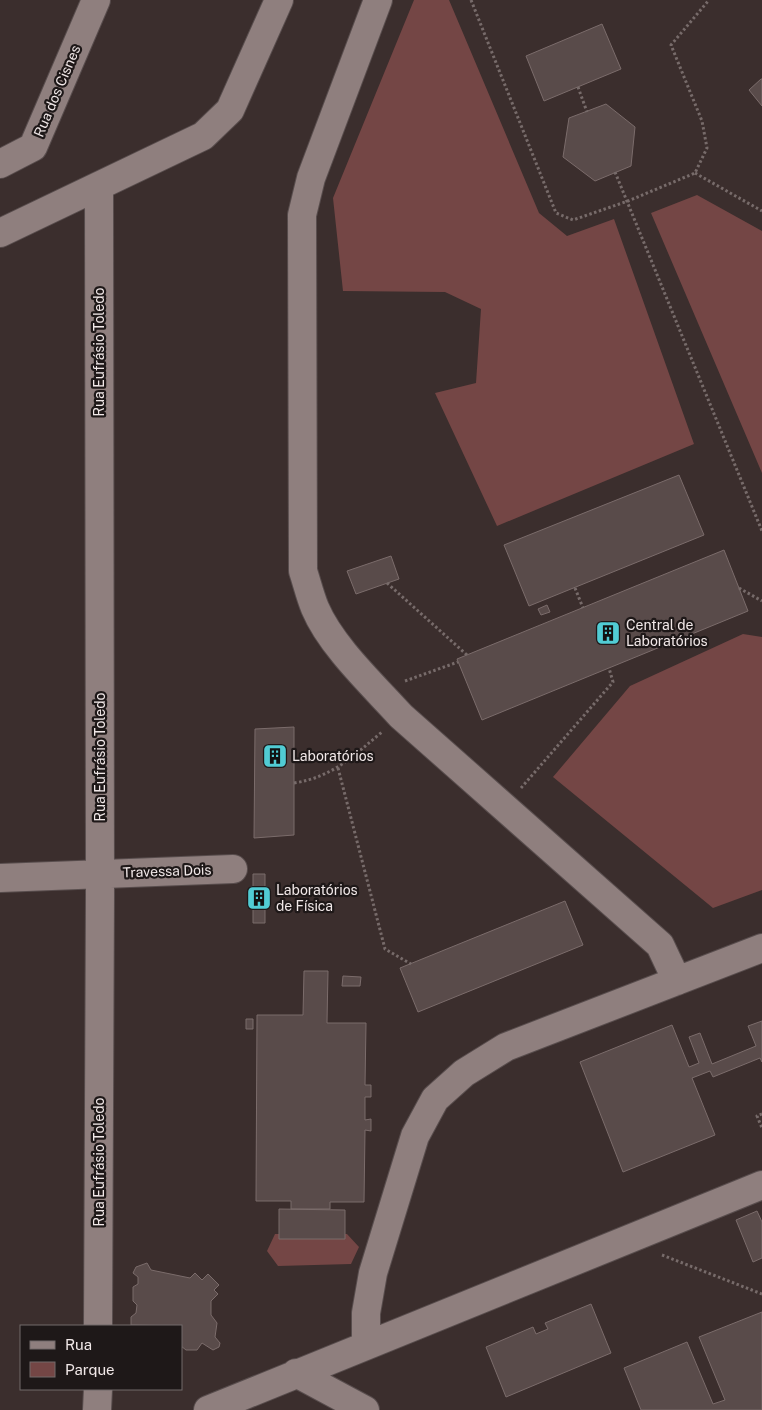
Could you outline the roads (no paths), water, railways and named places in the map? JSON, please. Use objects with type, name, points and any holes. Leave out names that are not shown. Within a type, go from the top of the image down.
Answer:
[{"type":"street","name":"Rua dos Cisnes","points":[[0,164],[33,148],[96,0]]},
{"type":"street","points":[[0,233],[203,136],[230,110],[279,0]]},
{"type":"street","points":[[378,0],[311,178],[302,215],[303,571],[315,609],[341,650],[378,691],[401,716],[660,945],[677,981]]},
{"type":"street","name":"Rua Eufrásio Toledo","points":[[98,1325],[100,873],[99,187]]},
{"type":"street","name":"Travessa Dois","points":[[0,878],[233,869]]},
{"type":"street","points":[[366,1345],[366,1312],[373,1273],[415,1136],[435,1099],[464,1073],[506,1047],[762,948]]},
{"type":"street","points":[[208,1410],[762,1185]]},
{"type":"street","points":[[296,1373],[365,1410]]},
{"type":"street","points":[[98,1390],[98,1410]]},
{"type":"place","name":"Central de Laboratórios","points":[[608,633]]},
{"type":"place","name":"Laboratórios","points":[[275,756]]},
{"type":"place","name":"Laboratórios de Física","points":[[259,898]]}]
